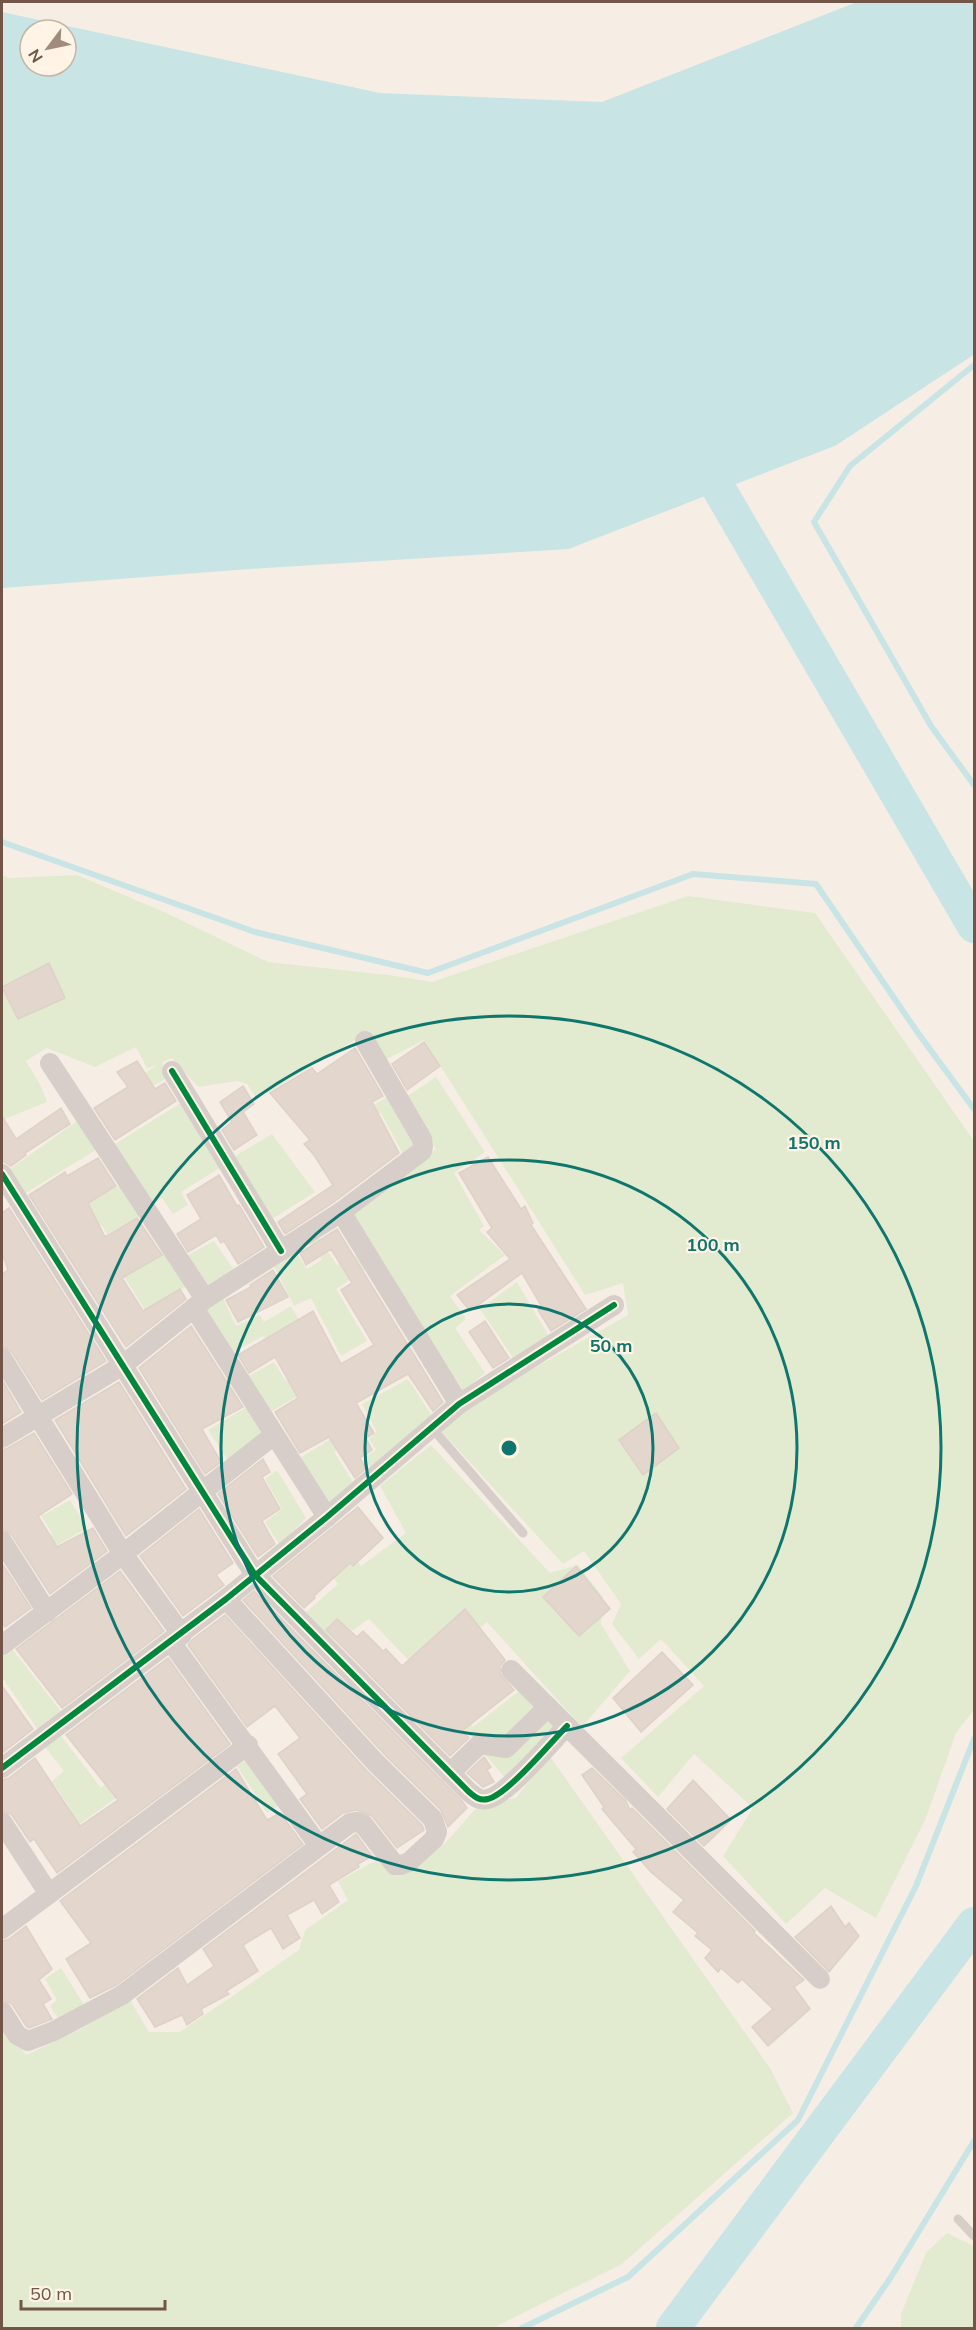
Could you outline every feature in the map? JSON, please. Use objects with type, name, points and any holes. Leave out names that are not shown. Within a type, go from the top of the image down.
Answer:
[{"type":"street","points":[[2,1438],[123,1365],[199,1303],[341,1212],[417,1155],[423,1146],[422,1139],[365,1041]]},
{"type":"street","points":[[50,1064],[199,1303],[274,1435],[327,1517]]},
{"type":"street","points":[[172,1071],[281,1251]]},
{"type":"street","points":[[2,1174],[255,1575],[450,1773],[478,1799],[494,1797],[503,1791],[567,1726]]},
{"type":"street","points":[[341,1212],[459,1404]]},
{"type":"street","points":[[2,1768],[226,1599],[327,1517],[459,1404],[614,1305]]},
{"type":"street","points":[[2,1358],[176,1638],[319,1846]]},
{"type":"street","points":[[2,1645],[203,1493],[274,1435]]},
{"type":"street","points":[[4,1552],[47,1612]]},
{"type":"street","points":[[2,2011],[17,2035],[28,2041],[54,2031],[122,1995],[350,1823],[363,1824],[394,1864],[401,1865],[409,1862],[434,1839],[437,1832],[433,1819],[376,1763],[226,1599]]},
{"type":"street","points":[[511,1670],[820,1979]]},
{"type":"street","points":[[450,1773],[480,1744],[506,1748],[548,1707]]},
{"type":"street","points":[[2,1929],[248,1745]]},
{"type":"street","points":[[2,1821],[49,1894]]},
{"type":"lane","points":[[432,1428],[524,1533]]},
{"type":"lane","points":[[958,2219],[975,2236]]},
{"type":"green space","points":[[2,875],[8,878],[77,875],[164,912],[268,962],[432,982],[688,896],[815,913],[974,1141],[974,1710],[956,1733],[926,1818],[876,1918],[825,1888],[786,1924],[723,1856],[753,1808],[694,1754],[658,1797],[621,1758],[704,1686],[661,1639],[639,1659],[612,1624],[621,1604],[584,1551],[563,1564],[442,1432],[464,1408],[628,1315],[623,1283],[585,1295],[424,1040],[385,1060],[368,1032],[257,1099],[247,1084],[237,1081],[198,1087],[172,1058],[162,1062],[170,1076],[136,1096],[147,1079],[145,1073],[157,1065],[147,1068],[136,1047],[95,1067],[47,1048],[26,1061],[41,1086],[47,1102],[2,1120]]},
{"type":"green space","points":[[436,1077],[485,1152],[454,1173],[484,1226],[479,1230],[505,1255],[450,1296],[466,1319],[455,1328],[485,1373],[463,1390],[348,1214],[436,1149],[406,1097]]},
{"type":"green space","points":[[391,1095],[418,1143],[405,1158],[381,1113],[367,1121],[361,1112]]},
{"type":"green space","points":[[184,1101],[223,1166],[181,1192],[188,1205],[173,1214],[162,1198],[148,1207],[110,1147]]},
{"type":"green space","points":[[80,1119],[99,1148],[21,1196],[6,1172]]},
{"type":"green space","points":[[272,1134],[315,1192],[272,1219],[235,1156]]},
{"type":"green space","points":[[124,1183],[143,1214],[107,1234],[102,1225],[92,1230],[79,1207]]},
{"type":"green space","points":[[318,1237],[337,1265],[363,1253],[369,1267],[336,1289],[367,1341],[341,1356],[311,1298],[294,1306],[273,1264],[295,1251],[307,1269],[322,1260],[308,1241]]},
{"type":"green space","points":[[214,1241],[236,1273],[205,1291],[183,1258]]},
{"type":"green space","points":[[167,1247],[191,1284],[145,1310],[123,1275]]},
{"type":"green space","points":[[517,1282],[550,1338],[515,1361],[480,1309]]},
{"type":"green space","points":[[223,1298],[236,1326],[260,1315],[264,1322],[291,1306],[302,1325],[268,1341],[263,1336],[230,1354],[201,1311]]},
{"type":"green space","points":[[334,1356],[344,1370],[270,1412],[245,1378],[274,1362],[286,1381]]},
{"type":"green space","points":[[408,1379],[434,1419],[373,1471],[364,1458],[376,1450],[369,1439],[377,1432],[362,1404]]},
{"type":"green space","points":[[250,1405],[270,1434],[229,1462],[208,1430]]},
{"type":"green space","points":[[342,1432],[349,1444],[334,1452],[353,1482],[327,1506],[298,1459]]},
{"type":"green space","points":[[431,1445],[550,1573],[578,1565],[603,1597],[601,1624],[630,1671],[582,1727],[487,1622],[423,1675],[369,1619],[336,1642],[305,1613],[338,1584],[312,1548],[337,1533],[361,1566],[406,1533],[380,1486]]},
{"type":"green space","points":[[40,1454],[22,1483],[43,1515],[70,1500],[87,1528],[52,1548],[45,1538],[52,1533],[38,1511],[8,1488],[2,1477]]},
{"type":"green space","points":[[277,1470],[306,1518],[280,1545],[265,1522],[282,1509],[265,1479]]},
{"type":"green space","points":[[10,1646],[62,1713],[38,1730],[2,1677],[2,1652]]},
{"type":"green space","points":[[438,1687],[473,1727],[524,1687],[543,1708],[504,1744],[476,1741],[440,1708]]},
{"type":"green space","points":[[95,1704],[141,1771],[112,1791],[116,1798],[46,1848],[50,1821],[70,1808],[52,1781],[64,1771],[42,1743],[59,1733],[101,1788],[126,1764],[89,1710]]},
{"type":"green space","points":[[548,1713],[561,1726],[507,1780],[481,1750]]},
{"type":"green space","points":[[549,1755],[770,2068],[793,2113],[622,2264],[493,2328],[2,2328],[2,2025],[26,2055],[81,2029],[130,2000],[149,2032],[180,2032],[299,1950],[305,1930],[348,1900],[338,1881],[379,1859],[402,1869],[445,1843],[479,1805],[516,1798]]},
{"type":"green space","points":[[252,1757],[284,1802],[267,1813],[237,1766]]},
{"type":"green space","points":[[61,1968],[84,2005],[59,2020],[50,2006],[57,2000],[45,1979]]},
{"type":"green space","points":[[947,2233],[974,2246],[974,2328],[901,2328],[901,2314],[926,2253]]},
{"type":"water","points":[[857,2],[974,2],[974,351],[834,443],[568,546],[249,566],[2,585],[2,12],[30,18],[18,18],[18,78],[78,78],[78,28],[380,93],[602,102]]},
{"type":"building","points":[[49,963],[65,998],[18,1019],[2,987]]},
{"type":"building","points":[[424,1042],[440,1066],[407,1090],[392,1064]]},
{"type":"building","points":[[355,1048],[383,1096],[372,1102],[399,1153],[334,1202],[285,1234],[278,1222],[333,1185],[314,1155],[304,1144],[310,1140],[270,1093],[312,1068],[317,1074]]},
{"type":"building","points":[[137,1061],[155,1089],[165,1083],[176,1101],[115,1140],[94,1108],[128,1087],[117,1072]]},
{"type":"building","points":[[243,1086],[254,1104],[243,1112],[257,1135],[234,1150],[222,1130],[232,1122],[220,1102]]},
{"type":"building","points":[[61,1108],[70,1124],[25,1153],[26,1155],[11,1166],[4,1162],[2,1159],[2,1116],[16,1139]]},
{"type":"building","points":[[488,1157],[521,1209],[525,1206],[533,1223],[531,1225],[586,1309],[551,1331],[538,1310],[542,1307],[522,1273],[470,1311],[457,1295],[510,1259],[487,1232],[492,1228],[459,1173]]},
{"type":"building","points":[[98,1158],[116,1186],[88,1203],[105,1237],[137,1218],[162,1255],[122,1278],[143,1311],[180,1289],[186,1299],[126,1347],[29,1195],[65,1172],[67,1176]]},
{"type":"building","points":[[219,1175],[264,1247],[238,1264],[224,1241],[221,1243],[216,1235],[188,1252],[177,1234],[201,1219],[187,1195]]},
{"type":"building","points":[[9,1208],[106,1361],[42,1400],[12,1352],[2,1346],[2,1274],[8,1270],[2,1253],[2,1213]]},
{"type":"building","points":[[337,1229],[443,1402],[433,1411],[408,1374],[356,1403],[374,1433],[366,1438],[372,1450],[360,1458],[366,1468],[355,1478],[329,1437],[300,1453],[275,1412],[298,1398],[275,1357],[249,1373],[238,1355],[313,1311],[341,1364],[374,1345],[341,1290],[352,1283],[331,1249],[306,1265],[300,1253]]},
{"type":"building","points":[[273,1270],[288,1297],[238,1322],[226,1300],[251,1287],[250,1285]]},
{"type":"building","points":[[485,1321],[509,1358],[493,1368],[469,1332]]},
{"type":"building","points":[[191,1326],[243,1407],[202,1429],[221,1462],[205,1474],[139,1368]]},
{"type":"building","points":[[2,1380],[21,1412],[2,1424]]},
{"type":"building","points":[[119,1382],[186,1489],[126,1536],[55,1420]]},
{"type":"building","points":[[656,1413],[679,1448],[643,1475],[619,1440]]},
{"type":"building","points":[[34,1433],[72,1494],[38,1516],[57,1547],[93,1528],[107,1551],[50,1594],[12,1535],[2,1529],[2,1450]]},
{"type":"building","points":[[263,1459],[270,1472],[262,1477],[280,1509],[262,1521],[275,1544],[258,1557],[218,1494]]},
{"type":"building","points":[[358,1507],[383,1538],[353,1566],[350,1563],[304,1608],[273,1576]]},
{"type":"building","points":[[199,1509],[233,1563],[216,1575],[224,1585],[183,1616],[140,1556]]},
{"type":"building","points":[[3,1565],[31,1608],[5,1627],[2,1622]]},
{"type":"building","points":[[576,1566],[610,1609],[579,1636],[543,1597]]},
{"type":"building","points":[[120,1571],[164,1631],[62,1708],[16,1649]]},
{"type":"building","points":[[254,1591],[462,1801],[467,1808],[448,1827],[441,1810],[385,1755],[243,1600]]},
{"type":"building","points":[[465,1609],[505,1660],[500,1666],[500,1674],[514,1690],[462,1731],[469,1738],[450,1756],[326,1630],[337,1619],[357,1637],[363,1631],[383,1651],[386,1649],[402,1666]]},
{"type":"building","points":[[225,1615],[367,1771],[422,1825],[424,1830],[397,1848],[372,1816],[356,1810],[343,1813],[322,1829],[300,1799],[307,1794],[278,1754],[300,1738],[275,1706],[247,1727],[188,1645]]},
{"type":"building","points":[[662,1652],[693,1685],[641,1732],[613,1698]]},
{"type":"building","points":[[168,1658],[230,1744],[57,1873],[34,1839],[30,1842],[12,1815],[2,1810],[2,1780],[9,1778],[35,1758],[80,1826],[118,1800],[66,1735]]},
{"type":"building","points":[[2,1686],[33,1729],[2,1753]]},
{"type":"building","points":[[484,1757],[491,1767],[487,1770],[494,1782],[483,1787],[467,1773]]},
{"type":"building","points":[[592,1768],[626,1801],[630,1810],[632,1808],[755,1931],[754,1933],[804,1980],[794,1987],[810,2009],[768,2046],[752,2027],[773,2009],[742,1979],[738,1983],[721,1968],[718,1972],[705,1958],[712,1950],[695,1936],[698,1933],[673,1912],[684,1900],[651,1872],[633,1852],[636,1849],[602,1809],[604,1807],[582,1775]]},
{"type":"building","points":[[236,1769],[267,1820],[280,1813],[303,1844],[116,1985],[90,1998],[66,1959],[91,1943],[60,1901]]},
{"type":"building","points":[[693,1780],[731,1820],[704,1846],[667,1809]]},
{"type":"building","points":[[356,1834],[372,1856],[358,1864],[359,1867],[329,1885],[339,1902],[322,1914],[314,1900],[287,1915],[300,1938],[283,1949],[271,1928],[243,1945],[258,1971],[226,1991],[229,1994],[201,2009],[203,2014],[187,2025],[182,2015],[155,2027],[137,1999],[178,1968],[187,1985],[214,1966],[203,1949]]},
{"type":"building","points":[[831,1906],[845,1927],[849,1923],[859,1936],[829,1972],[795,1937]]},
{"type":"building","points":[[26,1926],[52,1969],[39,1980],[51,1999],[43,2004],[52,2019],[29,2028],[12,2004],[2,1999],[2,1941],[9,1939]]},
{"type":"waterway","points":[[2,585],[249,566],[568,546],[834,443],[974,351]]},
{"type":"waterway","points":[[974,365],[850,466],[814,522],[931,726],[974,785]]},
{"type":"waterway","points":[[695,448],[974,926]]},
{"type":"waterway","points":[[2,842],[255,932],[428,973],[693,874],[816,884],[918,1033],[974,1109]]},
{"type":"waterway","points":[[522,2328],[628,2277],[798,2120],[916,1886],[974,1739]]},
{"type":"waterway","points":[[673,2328],[974,1924]]},
{"type":"waterway","points":[[856,2328],[891,2277],[974,2141]]},
{"type":"cycle path","points":[[172,1071],[281,1251]]},
{"type":"cycle path","points":[[2,1174],[255,1575],[468,1791],[482,1799],[496,1795],[529,1767],[567,1726]]},
{"type":"cycle path","points":[[2,1768],[226,1599],[327,1517],[459,1404],[614,1305]]}]
